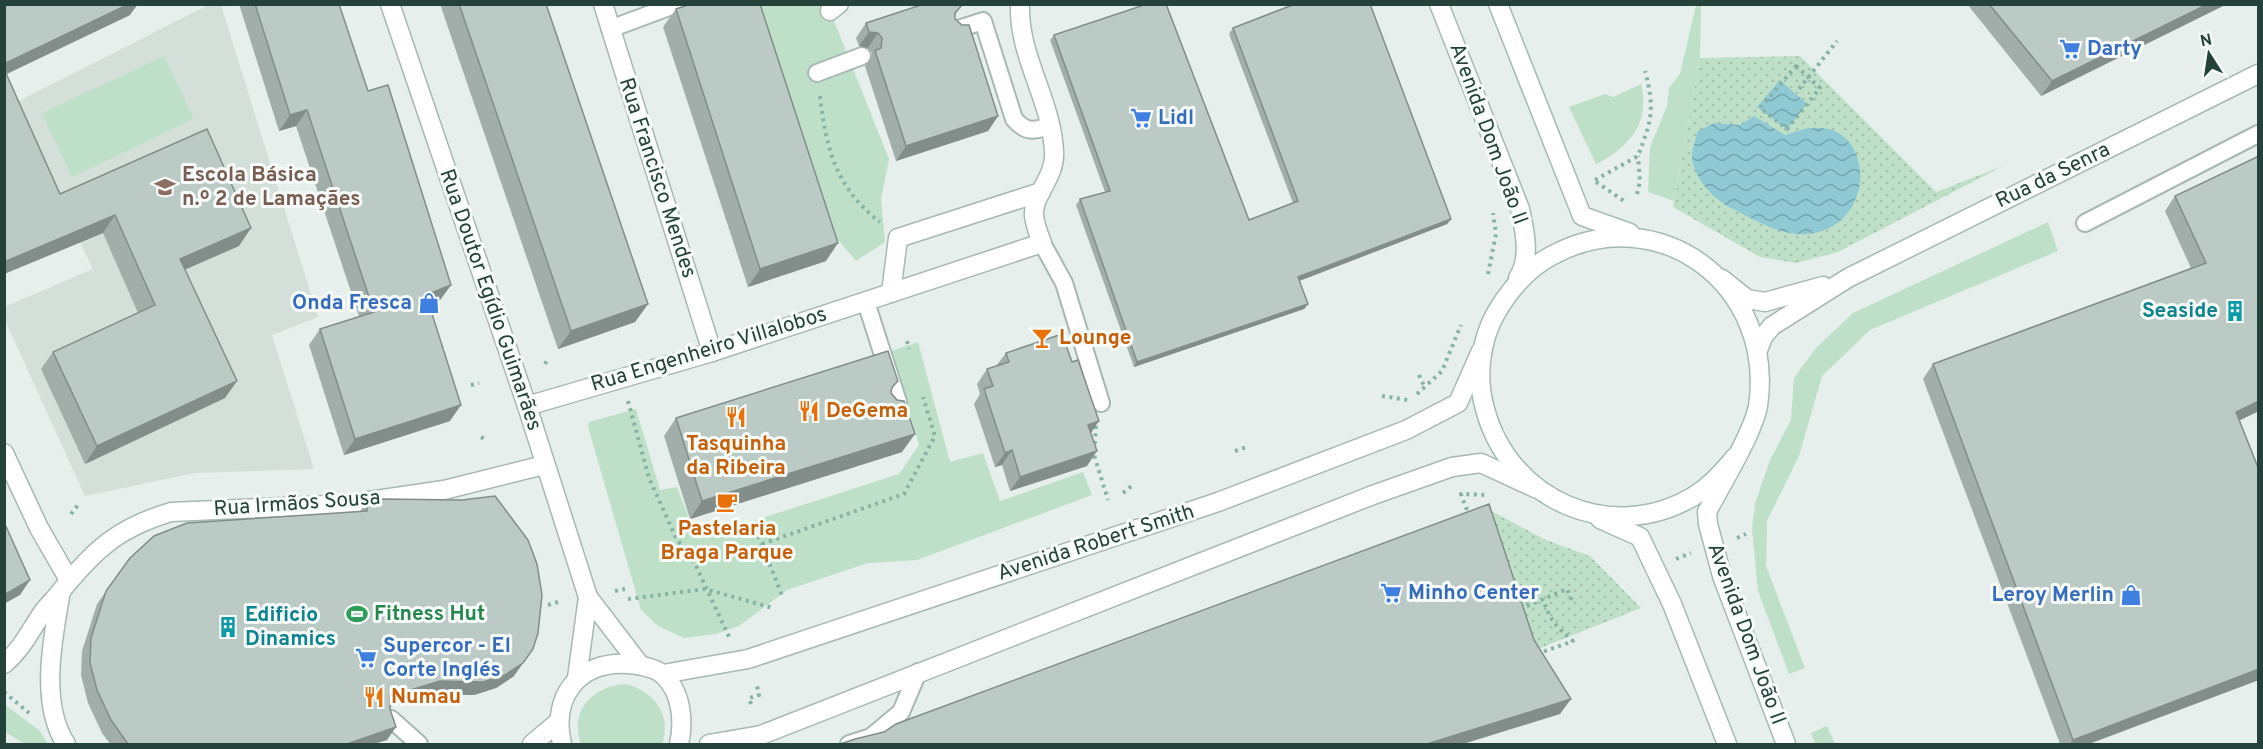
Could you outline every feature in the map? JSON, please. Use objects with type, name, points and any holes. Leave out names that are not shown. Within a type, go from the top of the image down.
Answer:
[{"type":"street","name":"Rua Doutor Egídio Guimarães","points":[[390,4],[527,405],[544,465],[588,597],[640,665]]},
{"type":"street","name":"Rua Francisco Mendes","points":[[603,4],[712,352]]},
{"type":"street","points":[[1020,4],[1023,47],[1050,126],[1054,153],[1051,176],[1041,192],[1034,215],[1042,243]]},
{"type":"street","name":"Avenida Dom João II","points":[[1439,4],[1520,209],[1525,240],[1525,267],[1506,296]]},
{"type":"street","points":[[1498,4],[1582,216],[1680,250],[1698,260],[1721,279],[1737,298],[1751,326],[1758,350],[1758,406],[1750,429],[1735,457],[1716,479],[1702,490],[1669,508],[1641,515],[1611,516],[1585,512]]},
{"type":"street","name":"Rua da Senra","points":[[1758,350],[1763,337],[1772,326],[1848,278],[2259,74]]},
{"type":"street","points":[[891,293],[898,238],[1041,192]]},
{"type":"street","points":[[1536,488],[1517,471],[1500,448],[1490,427],[1482,398],[1480,375],[1484,344],[1492,320],[1506,296],[1523,276],[1562,250],[1594,239],[1648,239]]},
{"type":"street","name":"Rua Engenheiro Villalobos","points":[[527,405],[712,352],[1042,243]]},
{"type":"street","name":"Rua da Senra","points":[[1698,260],[1752,301],[1765,302],[1785,298],[1848,278]]},
{"type":"street","name":"Avenida Robert Smith","points":[[663,674],[748,659],[1218,502],[1406,430],[1458,403],[1484,344]]},
{"type":"street","points":[[4,453],[65,586],[50,669],[56,717],[66,744]]},
{"type":"street","name":"Avenida Dom João II","points":[[1735,457],[1707,512],[1707,524],[1722,576],[1786,744]]},
{"type":"street","points":[[709,744],[761,735],[1373,495],[1452,467],[1481,463],[1536,488],[1559,503],[1640,537],[1672,604],[1726,744]]},
{"type":"street","name":"Rua Irmãos Sousa","points":[[4,664],[20,650],[44,611],[91,555],[127,528],[171,512],[349,504],[444,490],[544,465]]},
{"type":"street","name":"Rua Doutor Egídio Guimarães","points":[[577,678],[588,597]]},
{"type":"street","points":[[562,744],[557,723],[564,698],[577,678],[595,668],[617,663],[640,665],[663,674],[680,706],[683,727],[679,744]]},
{"type":"street","points":[[532,744],[557,723]]},
{"type":"lane","points":[[610,28],[677,4]]},
{"type":"lane","points":[[955,30],[983,21],[1014,119],[1022,128],[1033,131],[1050,126]]},
{"type":"lane","points":[[817,73],[862,56]]},
{"type":"lane","points":[[2085,223],[2259,134]]},
{"type":"lane","points":[[1042,243],[1064,283],[1101,403]]},
{"type":"lane","points":[[866,302],[898,402],[889,410]]},
{"type":"lane","points":[[849,744],[871,737],[901,711],[918,672]]},
{"type":"lane","points":[[391,719],[419,744]]},
{"type":"path","points":[[1799,89],[1837,41]]},
{"type":"path","points":[[1796,66],[1809,78],[1820,88],[1787,129],[1760,108],[1796,66]]},
{"type":"path","points":[[1637,194],[1640,181],[1638,156],[1649,127],[1653,102],[1645,71]]},
{"type":"path","points":[[817,73],[822,118],[837,171],[846,190],[867,213],[898,238]]},
{"type":"path","points":[[1628,204],[1594,180],[1638,156]]},
{"type":"path","points":[[1488,274],[1496,234],[1494,220]]},
{"type":"path","points":[[1382,396],[1409,400],[1425,388],[1442,371],[1461,325]]},
{"type":"path","points":[[1419,375],[1425,388]]},
{"type":"path","points":[[471,385],[479,383]]},
{"type":"path","points":[[627,396],[649,478],[676,538],[695,564],[730,639]]},
{"type":"path","points":[[1098,431],[1094,455],[1108,501]]},
{"type":"path","points":[[762,544],[904,494],[935,436]]},
{"type":"path","points":[[481,437],[486,440]]},
{"type":"path","points":[[1235,451],[1247,447]]},
{"type":"path","points":[[1123,493],[1134,484]]},
{"type":"path","points":[[1483,516],[1466,508],[1461,494],[1494,496]]},
{"type":"path","points":[[71,514],[78,505]]},
{"type":"path","points":[[753,522],[783,598]]},
{"type":"path","points":[[1736,538],[1746,534]]},
{"type":"path","points":[[1673,560],[1692,553]]},
{"type":"path","points":[[614,591],[625,589]]},
{"type":"path","points":[[628,599],[705,589],[773,608]]},
{"type":"path","points":[[1514,611],[1567,589],[1572,601]]},
{"type":"path","points":[[1530,657],[1573,640],[1554,624],[1546,610],[1545,599]]},
{"type":"path","points":[[548,605],[558,602]]},
{"type":"path","points":[[751,704],[749,698],[759,694],[757,686]]},
{"type":"path","points":[[4,692],[36,719]]},
{"type":"shaded area","name":"Escola Básica n.º 2 de Lamaçães","points":[[208,5],[221,5],[318,317],[272,335],[314,469],[195,473],[85,496],[5,320],[4,307],[93,269],[13,104]]},
{"type":"green space","points":[[754,5],[831,5],[830,11],[889,159],[881,199],[885,242],[856,261],[827,227]]},
{"type":"green space","points":[[1696,5],[1701,5],[1700,58],[1674,201],[1648,192],[1650,147],[1667,106],[1669,88],[1680,74]]},
{"type":"green space","points":[[164,56],[194,119],[72,177],[42,113]]},
{"type":"green space","points":[[1800,56],[1936,192],[2003,166],[1838,252],[1796,263],[1760,257],[1673,207],[1700,58]]},
{"type":"green space","points":[[1641,84],[1643,110],[1635,132],[1618,150],[1596,164],[1569,107],[1605,94],[1613,97]]},
{"type":"green space","points":[[2048,222],[2058,251],[1870,330],[1822,376],[1799,456],[1767,521],[1766,566],[1805,668],[1789,674],[1758,591],[1752,529],[1755,504],[1770,460],[1791,420],[1794,378],[1816,348],[1853,313]]},
{"type":"green space","points":[[918,342],[950,462],[983,453],[1000,501],[1083,472],[1092,495],[917,560],[868,563],[787,590],[739,626],[716,634],[684,638],[658,626],[641,610],[588,427],[589,422],[636,409],[660,490],[677,487],[697,539],[899,474],[919,445],[891,351]]},
{"type":"green space","points":[[1477,512],[1493,512],[1546,540],[1590,556],[1641,608],[1523,655]]},
{"type":"green space","points":[[626,684],[645,693],[659,706],[665,724],[662,744],[581,744],[578,721],[587,702],[604,689]]},
{"type":"green space","points":[[4,704],[39,730],[48,744],[25,744],[5,732]]},
{"type":"green space","points":[[1827,726],[1835,744],[1815,744],[1811,733]]},
{"type":"water","points":[[1780,80],[1807,104],[1787,129],[1757,107]]},
{"type":"water","points":[[1754,116],[1785,135],[1812,128],[1833,131],[1848,141],[1857,157],[1860,176],[1857,196],[1847,214],[1831,227],[1808,234],[1788,233],[1758,222],[1724,204],[1712,194],[1697,174],[1692,159],[1697,132],[1714,123],[1740,125]]},
{"type":"building","points":[[4,4],[129,4],[4,64]]},
{"type":"building","points":[[255,4],[339,4],[368,91],[388,85],[451,285],[426,295],[461,405],[355,439],[320,329],[374,312],[307,110],[290,115]]},
{"type":"building","points":[[459,4],[546,4],[648,304],[571,331]]},
{"type":"building","points":[[691,4],[760,4],[838,243],[760,269],[676,9]]},
{"type":"building","points":[[924,4],[962,4],[955,13],[955,19],[962,25],[969,25],[998,116],[906,146],[875,51],[881,48],[882,38],[878,33],[869,32],[866,23]]},
{"type":"building","points":[[1147,4],[1166,4],[1249,220],[1298,201],[1233,28],[1295,4],[1370,4],[1451,219],[1298,277],[1308,304],[1137,362],[1080,199],[1110,191],[1054,35]]},
{"type":"building","name":"Darty","points":[[1989,4],[2208,4],[2052,81]]},
{"type":"building","points":[[4,69],[60,194],[207,129],[251,228],[180,259],[237,381],[97,446],[53,352],[155,305],[115,215],[4,262]]},
{"type":"building","name":"Leroy Merlin","points":[[2259,156],[2259,401],[2236,412],[2259,470],[2259,669],[2073,740],[1933,364],[2206,263],[2175,196]]},
{"type":"building","points":[[1062,334],[1072,362],[1078,360],[1099,421],[1088,425],[1097,451],[1020,477],[1012,450],[1005,453],[984,389],[993,386],[987,369],[1009,362],[1006,353]]},
{"type":"building","points":[[888,351],[898,381],[892,387],[891,393],[897,400],[904,401],[915,434],[702,501],[676,418]]},
{"type":"building","name":"Edificio Dinamics","points":[[495,496],[528,540],[537,564],[542,595],[538,633],[533,649],[523,663],[505,675],[483,682],[440,681],[390,696],[390,709],[396,727],[347,744],[128,744],[111,720],[97,690],[90,663],[91,638],[106,591],[130,558],[154,536],[187,523],[367,511],[368,501],[383,499],[462,500]]},
{"type":"building","name":"Minho Center","points":[[1489,504],[1534,640],[1571,699],[1427,744],[840,744],[884,732],[896,724]]},
{"type":"building","points":[[4,522],[30,580],[4,595]]},
{"type":"place","name":"Darty","points":[[2070,49]]},
{"type":"place","name":"Lidl","points":[[1141,118]]},
{"type":"place","name":"Escola Básica n.º 2 de Lamaçães","points":[[165,187]]},
{"type":"place","name":"Onda Fresca","points":[[429,303]]},
{"type":"place","name":"Seaside","points":[[2235,311]]},
{"type":"place","name":"Lounge","points":[[1042,338]]},
{"type":"place","name":"DeGema","points":[[809,411]]},
{"type":"place","name":"Tasquinha da Ribeira","points":[[736,417]]},
{"type":"place","name":"Pastelaria Braga Parque","points":[[727,502]]},
{"type":"place","name":"Minho Center","points":[[1391,593]]},
{"type":"place","name":"Leroy Merlin","points":[[2131,595]]},
{"type":"place","name":"Fitness Hut","points":[[357,614]]},
{"type":"place","name":"Edificio Dinamics","points":[[228,627]]},
{"type":"place","name":"Supercor - El Corte Inglés","points":[[366,658]]},
{"type":"place","name":"Numau","points":[[374,697]]}]
